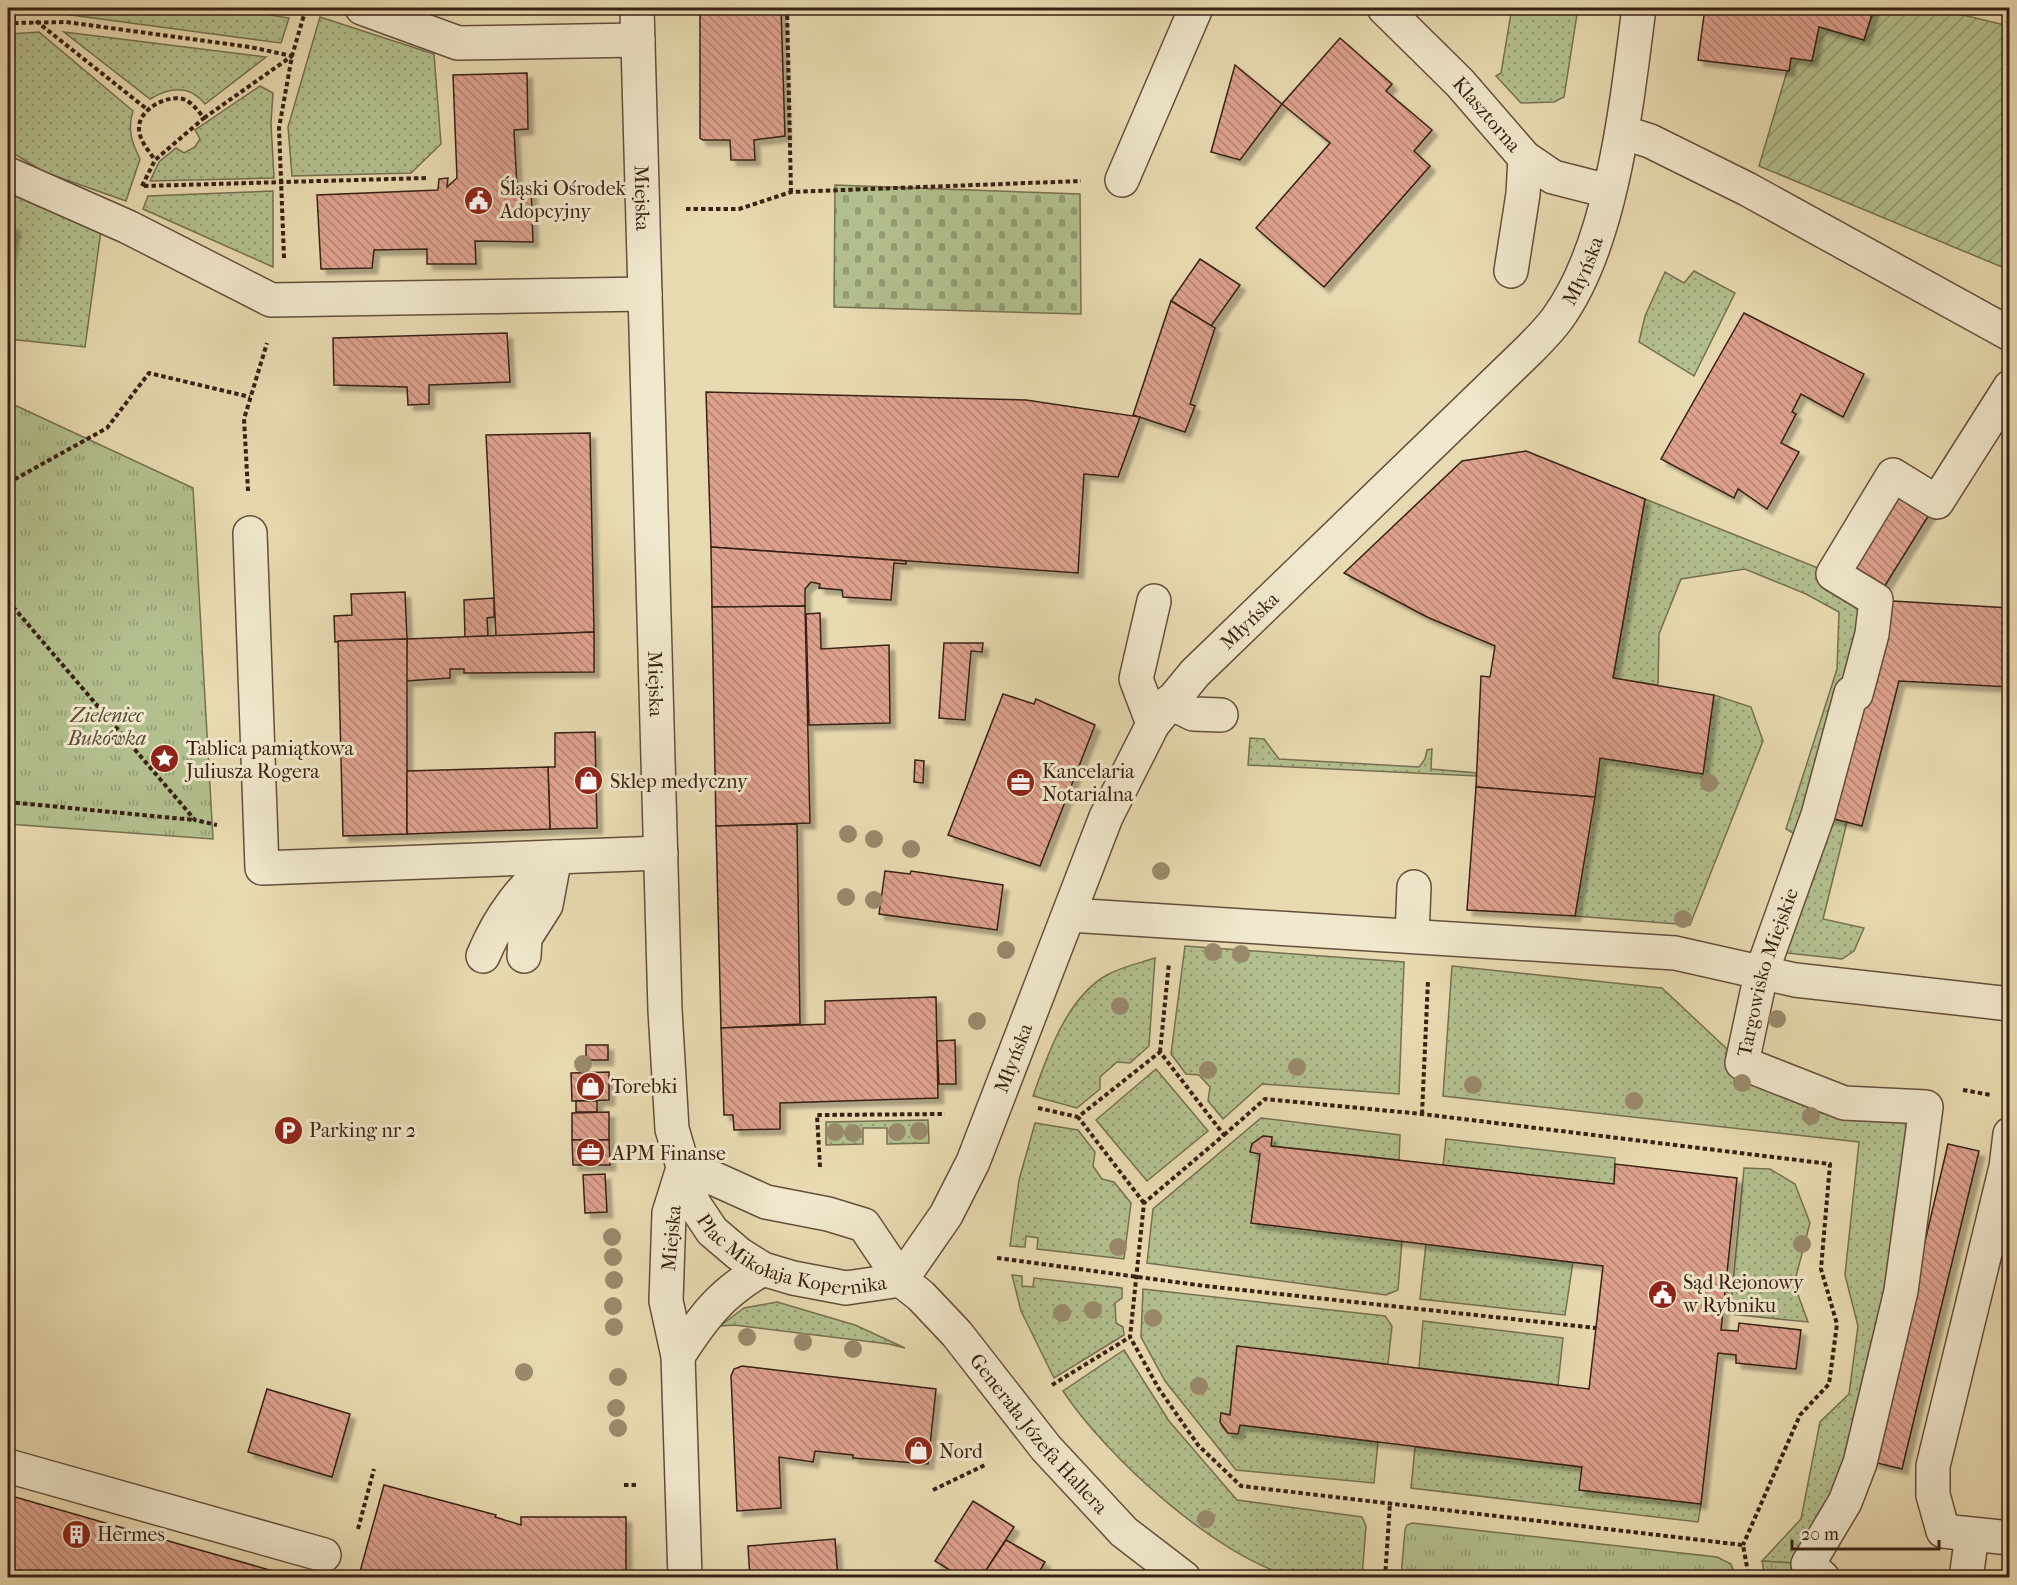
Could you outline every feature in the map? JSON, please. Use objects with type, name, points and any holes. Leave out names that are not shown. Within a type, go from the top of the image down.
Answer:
[{"type":"street","points":[[362,8],[458,43],[638,40]]},
{"type":"street","name":"Miejska","points":[[637,8],[669,1108],[672,1129],[684,1165],[669,1213],[666,1301],[678,1356],[685,1578]]},
{"type":"street","points":[[1122,180],[1196,8]]},
{"type":"street","name":"Klasztorna","points":[[1384,8],[1460,83],[1525,158],[1553,177],[1608,191]]},
{"type":"street","name":"Młyńska","points":[[901,1280],[946,1215],[974,1162],[1106,817],[1161,713],[1195,673],[1549,330],[1578,282],[1594,243],[1622,132],[1639,8]]},
{"type":"street","points":[[1622,132],[1650,141],[1747,189],[2010,334]]},
{"type":"street","points":[[1511,271],[1523,194],[1525,158]]},
{"type":"street","points":[[8,174],[128,227],[271,300],[645,294]]},
{"type":"street","name":"Targowisko Miejskie","points":[[1823,1578],[1808,1564],[1845,1502],[1860,1463],[1901,1291],[1926,1107],[1844,1103],[1742,1063],[1761,974],[1818,815],[1851,693],[1856,694],[1872,634],[1876,600],[1833,574],[1893,475],[1937,502],[2010,387]]},
{"type":"street","points":[[250,533],[262,868],[661,852]]},
{"type":"street","points":[[1154,602],[1136,679],[1161,713],[1221,715]]},
{"type":"street","points":[[524,956],[525,938],[546,905],[555,857]]},
{"type":"street","points":[[483,956],[491,937],[520,891],[555,857]]},
{"type":"street","points":[[1412,935],[1414,887]]},
{"type":"street","points":[[1069,915],[1675,953],[1795,980],[2010,1004]]},
{"type":"street","points":[[2010,1134],[2006,1167],[1933,1466],[1933,1495],[1943,1531],[2010,1538]]},
{"type":"street","name":"Plac Mikołaja Kopernika","points":[[684,1165],[766,1202],[828,1214],[864,1226],[901,1280],[846,1288],[812,1283],[763,1269],[739,1254],[712,1231],[694,1204],[684,1165]]},
{"type":"street","points":[[678,1356],[702,1318],[718,1299],[763,1269]]},
{"type":"street","name":"Generała Józefa Hallera","points":[[901,1280],[921,1296],[957,1334],[1023,1422],[1124,1532],[1184,1578]]},
{"type":"street","points":[[8,1466],[324,1555]]},
{"type":"street","points":[[1966,1578],[1972,1535]]},
{"type":"path","points":[[14,8],[14,23],[66,22],[250,47],[292,56],[204,118],[155,160],[142,186],[128,227]]},
{"type":"path","points":[[295,48],[306,8]]},
{"type":"path","points":[[787,8],[791,192]]},
{"type":"path","points":[[36,21],[148,110]]},
{"type":"path","points":[[155,160],[142,142],[139,126],[148,110],[162,100],[183,99],[195,106],[204,118]]},
{"type":"path","points":[[142,186],[426,178]]},
{"type":"path","points":[[686,209],[740,209],[791,192],[1122,180]]},
{"type":"path","points":[[8,483],[107,428],[149,373],[250,397]]},
{"type":"path","points":[[8,601],[195,820]]},
{"type":"path","points":[[8,802],[195,820],[218,825],[261,824]]},
{"type":"path","points":[[1422,1114],[1428,975]]},
{"type":"path","points":[[1168,978],[1160,1052],[1224,1135]]},
{"type":"path","points":[[1078,1117],[1160,1052]]},
{"type":"path","points":[[1743,1545],[1241,1486],[1198,1446],[1159,1389],[1130,1337],[1144,1203],[1265,1099],[1422,1114],[1830,1164],[1821,1269],[1837,1324],[1829,1384],[1800,1415],[1743,1545],[1749,1578]]},
{"type":"path","points":[[1047,1110],[1078,1117],[1144,1203]]},
{"type":"path","points":[[820,1167],[817,1115],[928,1114]]},
{"type":"path","points":[[997,1258],[1205,1286],[1596,1328]]},
{"type":"path","points":[[1048,1387],[1130,1337]]},
{"type":"path","points":[[933,1490],[985,1465]]},
{"type":"path","points":[[357,1533],[374,1468]]},
{"type":"path","points":[[624,1485],[638,1485]]},
{"type":"path","points":[[1385,1578],[1390,1503]]},
{"type":"green space","points":[[40,8],[226,8],[289,18],[281,43],[41,11]]},
{"type":"green space","points":[[1508,8],[1578,8],[1564,97],[1554,102],[1521,103],[1496,76],[1501,73],[1511,13]]},
{"type":"green space","points":[[1874,8],[1934,8],[2009,26],[2009,270],[1759,166],[1791,58],[1819,27],[1864,40]]},
{"type":"green space","points":[[320,17],[434,54],[441,144],[411,173],[292,176],[288,127]]},
{"type":"green space","points":[[8,28],[9,34],[39,32],[133,111],[130,124],[131,136],[140,159],[126,201],[44,172],[8,150]]},
{"type":"green space","points":[[64,32],[266,57],[205,104],[193,94],[179,90],[165,92],[150,99]]},
{"type":"green space","points":[[260,86],[273,93],[271,123],[274,178],[150,181],[159,162],[176,148],[184,153],[195,147],[200,139],[195,130]]},
{"type":"green space","points":[[835,185],[1080,194],[1081,314],[834,307]]},
{"type":"green space","points":[[273,191],[273,267],[143,209],[148,196]]},
{"type":"green space","points":[[8,193],[101,230],[85,347],[8,339],[8,268],[14,227],[8,225]]},
{"type":"green space","points":[[1694,271],[1735,293],[1694,376],[1639,342],[1645,316],[1665,272],[1684,283]]},
{"type":"green space","name":"Zieleniec Bukówka","points":[[8,402],[193,488],[213,839],[8,824]]},
{"type":"green space","points":[[1645,499],[1833,574],[1876,600],[1847,822],[1823,919],[1864,928],[1854,951],[1842,959],[1770,951],[1808,842],[1786,829],[1837,669],[1839,612],[1806,594],[1745,569],[1681,579],[1659,634],[1658,685],[1613,678]]},
{"type":"green space","points":[[1714,695],[1751,707],[1763,741],[1690,925],[1575,916],[1600,758],[1702,774]]},
{"type":"green space","points":[[1250,738],[1264,739],[1279,759],[1419,767],[1425,759],[1427,750],[1432,749],[1431,769],[1477,773],[1476,776],[1248,765]]},
{"type":"green space","points":[[1185,946],[1404,962],[1399,1094],[1262,1084],[1223,1119],[1208,1101],[1210,1087],[1199,1075],[1186,1074],[1171,1054]]},
{"type":"green space","points":[[1155,958],[1149,1046],[1130,1063],[1117,1062],[1100,1077],[1100,1089],[1077,1108],[1033,1096],[1060,1029],[1081,998],[1107,975],[1124,967]]},
{"type":"green space","points":[[1452,966],[1662,988],[1742,1063],[1926,1107],[1901,1291],[1808,1564],[1762,1561],[1801,1519],[1820,1422],[1849,1394],[1858,1326],[1845,1275],[1859,1142],[1443,1096]]},
{"type":"green space","points":[[1156,1069],[1208,1131],[1147,1181],[1096,1120]]},
{"type":"green space","points":[[1261,1118],[1400,1135],[1399,1160],[1271,1146],[1272,1137],[1263,1136],[1252,1144],[1250,1152],[1260,1154],[1402,1241],[1398,1290],[1386,1295],[1147,1263],[1153,1209]]},
{"type":"green space","points":[[928,1120],[929,1143],[887,1144],[887,1128],[863,1128],[863,1144],[826,1145],[826,1122]]},
{"type":"green space","points":[[1035,1123],[1078,1130],[1095,1152],[1093,1166],[1102,1179],[1114,1182],[1131,1203],[1124,1259],[1037,1249],[1038,1238],[1026,1236],[1025,1247],[1010,1246],[1019,1180]]},
{"type":"green space","points":[[1446,1139],[1615,1158],[1614,1184],[1443,1166]]},
{"type":"green space","points":[[1744,1168],[1770,1169],[1795,1184],[1810,1223],[1794,1284],[1808,1322],[1730,1314]]},
{"type":"green space","points":[[1426,1243],[1573,1262],[1565,1315],[1420,1299]]},
{"type":"green space","points":[[1012,1275],[1022,1276],[1022,1286],[1033,1287],[1034,1278],[1122,1288],[1122,1298],[1115,1303],[1116,1323],[1123,1327],[1124,1335],[1054,1378],[1021,1311]]},
{"type":"green space","points":[[1143,1289],[1385,1316],[1392,1326],[1388,1364],[1237,1346],[1230,1415],[1222,1413],[1222,1427],[1228,1433],[1238,1433],[1240,1425],[1378,1442],[1374,1483],[1236,1470],[1165,1381],[1141,1337]]},
{"type":"green space","points":[[777,1302],[855,1325],[905,1348],[889,1344],[734,1325],[720,1326],[744,1308]]},
{"type":"green space","points":[[1423,1321],[1563,1338],[1558,1385],[1419,1368]]},
{"type":"green space","points":[[1124,1350],[1169,1421],[1237,1500],[1362,1517],[1366,1526],[1362,1577],[1301,1578],[1263,1566],[1231,1549],[1198,1526],[1134,1473],[1106,1445],[1063,1391]]},
{"type":"green space","points":[[1415,1447],[1582,1467],[1580,1490],[1701,1504],[1698,1522],[1411,1488]]},
{"type":"green space","points":[[1412,1523],[1717,1557],[1731,1564],[1736,1577],[1401,1577],[1405,1530],[1407,1525]]},
{"type":"green space","points":[[1762,1561],[1808,1564],[1823,1577],[1765,1577]]},
{"type":"building","points":[[700,8],[781,8],[785,136],[754,140],[755,160],[731,160],[730,140],[700,138]]},
{"type":"building","points":[[1705,8],[1874,8],[1864,40],[1819,27],[1812,61],[1791,58],[1789,71],[1698,60]]},
{"type":"building","points":[[1340,38],[1392,84],[1386,91],[1432,130],[1414,151],[1430,166],[1324,287],[1256,228],[1330,143],[1282,104]]},
{"type":"building","points":[[1235,65],[1282,104],[1240,160],[1211,152]]},
{"type":"building","points":[[527,73],[528,129],[514,130],[517,187],[531,186],[533,242],[475,241],[476,264],[427,264],[427,249],[374,250],[372,268],[321,269],[317,195],[438,190],[439,179],[448,178],[447,187],[457,178],[453,75]]},
{"type":"building","points":[[8,225],[15,226],[8,268]]},
{"type":"building","points":[[1200,259],[1240,285],[1211,326],[1171,301]]},
{"type":"building","points":[[1171,301],[1215,328],[1190,404],[1195,406],[1185,432],[1133,415]]},
{"type":"building","points":[[1744,313],[1864,374],[1843,417],[1801,394],[1792,412],[1796,414],[1781,443],[1799,452],[1767,509],[1738,489],[1734,498],[1661,459]]},
{"type":"building","points":[[507,333],[510,382],[429,385],[429,404],[408,405],[407,387],[334,385],[333,338]]},
{"type":"building","points":[[706,392],[1026,400],[1140,417],[1118,477],[1084,474],[1078,573],[711,547]]},
{"type":"building","points":[[590,433],[594,632],[496,636],[486,435]]},
{"type":"building","points":[[1526,451],[1645,499],[1613,678],[1714,695],[1703,774],[1600,758],[1595,797],[1476,787],[1481,676],[1490,677],[1495,646],[1427,617],[1344,573],[1462,461]]},
{"type":"building","points":[[1893,475],[1937,502],[1876,600],[1833,574]]},
{"type":"building","points":[[711,547],[906,561],[906,564],[894,563],[891,600],[843,597],[842,590],[819,588],[820,584],[811,582],[805,589],[805,606],[712,607]]},
{"type":"building","points":[[405,592],[407,639],[335,642],[334,616],[352,615],[351,594]]},
{"type":"building","points":[[494,598],[494,617],[487,618],[488,636],[465,637],[464,600]]},
{"type":"building","points":[[1876,600],[2010,608],[2010,687],[1899,681],[1862,826],[1818,815]]},
{"type":"building","points":[[805,606],[810,823],[716,826],[712,607]]},
{"type":"building","points":[[820,613],[821,649],[889,645],[890,723],[809,725],[806,614]]},
{"type":"building","points":[[594,632],[594,672],[464,673],[464,669],[450,669],[450,678],[406,681],[407,639]]},
{"type":"building","points":[[407,639],[407,834],[343,836],[338,641]]},
{"type":"building","points":[[944,643],[983,643],[982,652],[971,651],[965,720],[939,718]]},
{"type":"building","points":[[1003,694],[1034,704],[1036,699],[1095,725],[1040,866],[948,835]]},
{"type":"building","points":[[595,732],[597,828],[550,829],[548,767],[555,767],[555,733]]},
{"type":"building","points":[[915,760],[924,761],[923,783],[914,782]]},
{"type":"building","points":[[548,767],[550,829],[407,834],[407,771]]},
{"type":"building","points":[[1476,787],[1595,797],[1575,916],[1467,910]]},
{"type":"building","points":[[797,824],[800,1024],[721,1028],[716,826]]},
{"type":"building","points":[[885,871],[910,874],[911,871],[1003,885],[997,930],[879,914]]},
{"type":"building","points":[[936,997],[938,1098],[780,1103],[780,1129],[734,1130],[733,1115],[724,1115],[721,1028],[825,1024],[825,1001]]},
{"type":"building","points":[[955,1040],[956,1084],[939,1084],[937,1041]]},
{"type":"building","points":[[586,1045],[608,1045],[608,1060],[586,1060]]},
{"type":"building","name":"Torebki","points":[[609,1072],[609,1100],[572,1101],[571,1073]]},
{"type":"building","points":[[576,1101],[597,1101],[597,1112],[576,1112]]},
{"type":"building","points":[[609,1112],[609,1140],[572,1140],[572,1113]]},
{"type":"building","name":"Sąd Rejonowy w Rybniku","points":[[1263,1136],[1272,1137],[1271,1146],[1614,1184],[1615,1164],[1737,1178],[1721,1330],[1738,1331],[1739,1323],[1801,1330],[1796,1369],[1736,1363],[1736,1355],[1718,1353],[1701,1504],[1579,1490],[1582,1467],[1240,1425],[1238,1434],[1228,1433],[1220,1422],[1221,1413],[1230,1415],[1237,1346],[1589,1389],[1603,1266],[1251,1223],[1260,1154],[1250,1152],[1252,1144]]},
{"type":"building","name":"APM Finanse","points":[[572,1140],[609,1140],[610,1165],[573,1165]]},
{"type":"building","points":[[1948,1144],[1979,1151],[1902,1469],[1873,1462]]},
{"type":"building","points":[[605,1174],[607,1212],[585,1213],[583,1175]]},
{"type":"building","points":[[742,1366],[936,1389],[928,1464],[853,1458],[853,1455],[815,1451],[813,1462],[779,1457],[781,1508],[737,1511],[731,1376],[734,1369]]},
{"type":"building","points":[[267,1389],[350,1414],[332,1477],[248,1452]]},
{"type":"building","points":[[384,1485],[496,1515],[495,1517],[521,1525],[521,1517],[626,1517],[626,1578],[366,1578],[359,1575]]},
{"type":"building","name":"Hermes","points":[[8,1495],[280,1573],[279,1578],[8,1578]]},
{"type":"building","points":[[973,1501],[1014,1527],[981,1578],[957,1578],[958,1575],[935,1561]]},
{"type":"building","points":[[835,1539],[838,1578],[750,1578],[748,1546]]},
{"type":"building","points":[[1006,1540],[1045,1562],[1038,1574],[1043,1578],[981,1578]]},
{"type":"place","name":"Śląski Ośrodek Adopcyjny","points":[[479,200]]},
{"type":"place","name":"Tablica pamiątkowa Juliusza Rogera","points":[[165,759]]},
{"type":"place","name":"Sklep medyczny","points":[[589,781]]},
{"type":"place","name":"Kancelaria Notarialna","points":[[1021,782]]},
{"type":"place","name":"Torebki","points":[[590,1086]]},
{"type":"place","name":"Parking nr 2","points":[[288,1130]]},
{"type":"place","name":"APM Finanse","points":[[591,1153]]},
{"type":"place","name":"Sąd Rejonowy w Rybniku","points":[[1662,1294]]},
{"type":"place","name":"Nord","points":[[918,1451]]},
{"type":"place","name":"Hermes","points":[[76,1534]]}]
